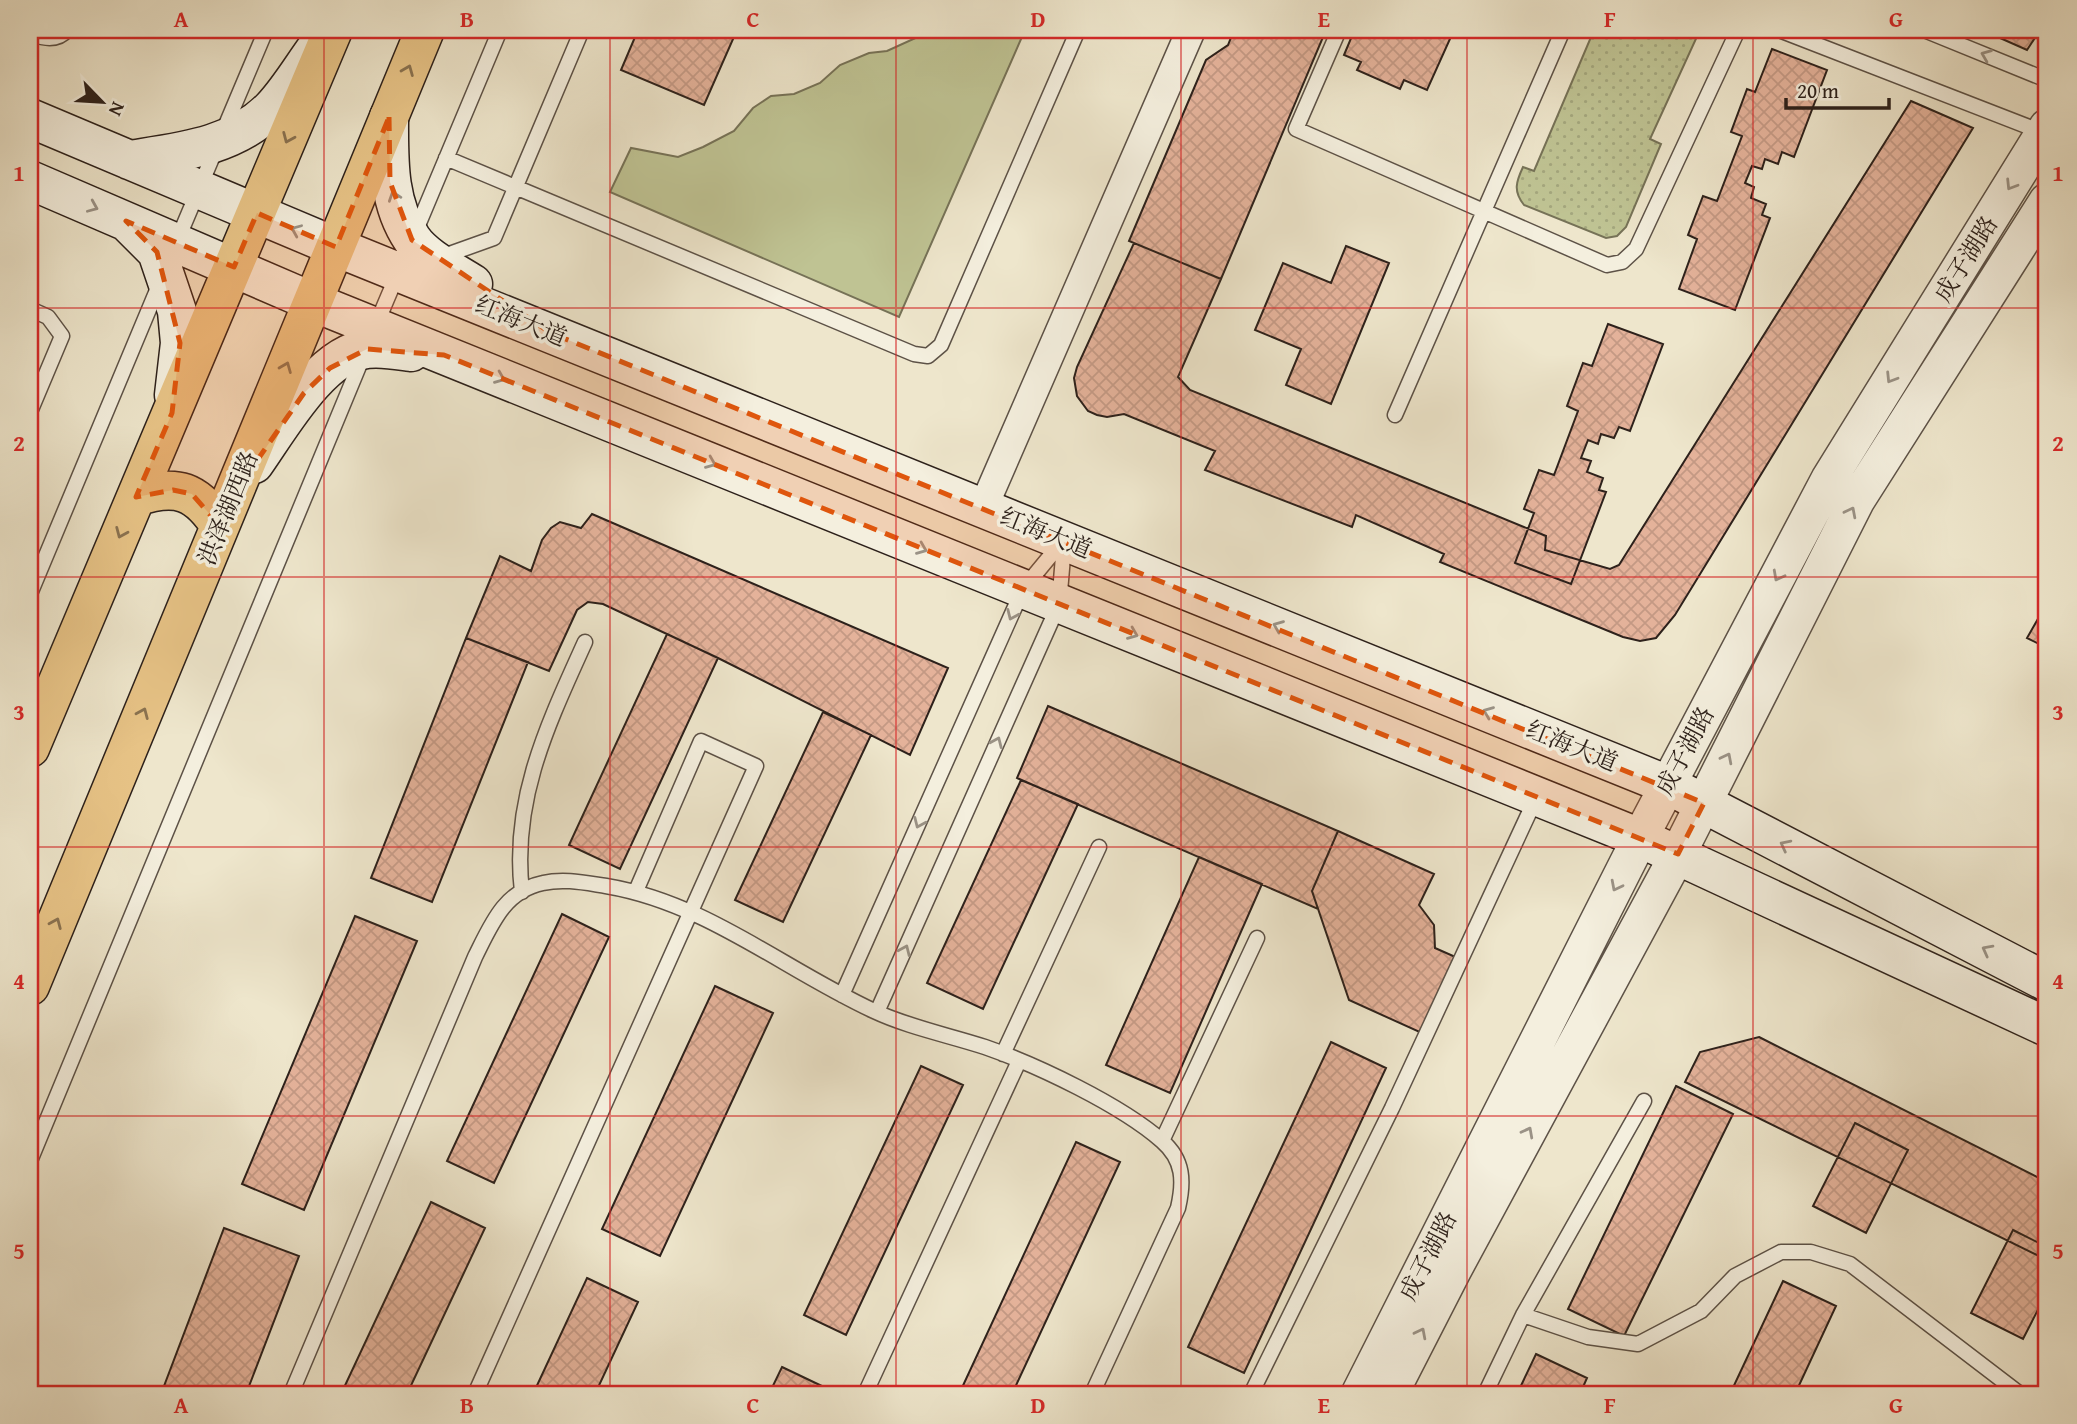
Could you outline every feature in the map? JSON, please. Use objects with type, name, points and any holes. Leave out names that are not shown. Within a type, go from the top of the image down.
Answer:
[{"type":"main road","points":[[129,160],[218,144],[244,130],[273,108],[331,30]]},
{"type":"main road","points":[[30,748],[257,213],[331,30]]},
{"type":"main road","name":"洪泽湖西路","points":[[30,986],[425,30]]},
{"type":"main road","points":[[389,117],[390,182],[411,256]]},
{"type":"main road","name":"红海大道","points":[[30,118],[336,247],[411,256],[551,333],[1668,785],[2047,982]]},
{"type":"main road","points":[[30,180],[127,221],[170,257],[234,267],[313,302],[371,338],[444,355],[1640,838],[2047,1027]]},
{"type":"main road","points":[[170,257],[180,343],[172,413]]},
{"type":"main road","points":[[136,497],[151,492],[173,491],[192,494],[206,505],[227,510],[304,393],[330,368],[371,338]]},
{"type":"street","points":[[983,508],[1191,30]]},
{"type":"street","name":"成子湖路","points":[[1359,1394],[1640,838],[1829,479],[2046,131]]},
{"type":"street","name":"成子湖路","points":[[1390,1394],[1453,1271],[1678,854],[1857,500],[2047,201]]},
{"type":"lane","points":[[30,34],[47,39],[67,30]]},
{"type":"lane","points":[[30,594],[265,30]]},
{"type":"lane","points":[[30,1161],[371,338],[411,256],[446,159],[500,30]]},
{"type":"lane","points":[[411,256],[494,238],[582,30]]},
{"type":"lane","points":[[446,159],[914,354],[928,356],[941,345],[1078,30]]},
{"type":"lane","points":[[1339,30],[1296,129],[1606,265],[1622,262],[1636,249],[1738,30]]},
{"type":"lane","points":[[1395,415],[1563,30]]},
{"type":"lane","points":[[1779,30],[2046,131]]},
{"type":"lane","points":[[1924,30],[2047,80]]},
{"type":"lane","points":[[30,309],[48,317],[62,336],[30,412]]},
{"type":"lane","points":[[842,995],[1023,589],[1064,540]]},
{"type":"lane","points":[[877,1012],[1059,604],[1064,540]]},
{"type":"lane","points":[[522,892],[517,855],[538,751],[585,642]]},
{"type":"lane","points":[[475,1394],[689,909],[756,766],[701,741],[636,891]]},
{"type":"lane","points":[[1251,1394],[1392,1108],[1536,796]]},
{"type":"lane","points":[[1003,1054],[1099,847]]},
{"type":"lane","points":[[291,1394],[475,957],[498,914],[510,897],[543,883],[578,881],[636,891],[689,909],[842,995],[877,1012],[1019,1061],[1119,1112],[1162,1141],[1177,1158],[1184,1184],[1178,1208],[1092,1394]]},
{"type":"lane","points":[[1162,1141],[1257,939]]},
{"type":"lane","points":[[865,1394],[1019,1061]]},
{"type":"lane","points":[[1485,1394],[1523,1315],[1644,1101]]},
{"type":"lane","points":[[1523,1315],[1588,1337],[1638,1344],[1701,1311],[1735,1276],[1781,1252],[1811,1252],[1850,1264],[2020,1394]]},
{"type":"lane","points":[[2040,1394],[2047,1390]]},
{"type":"highlighted area","points":[[389,117],[390,182],[412,240],[551,333],[1704,803],[1678,854],[444,355],[367,349],[330,368],[304,393],[233,495],[220,526],[192,494],[173,490],[136,497],[172,413],[180,343],[157,252],[126,221],[234,267],[257,213],[336,247]]},
{"type":"green space","points":[[933,30],[1025,30],[899,317],[610,192],[631,148],[678,157],[734,131],[753,108],[771,96],[794,94],[820,83],[840,65],[869,53],[887,51]]},
{"type":"green space","points":[[1594,30],[1700,30],[1650,139],[1661,144],[1626,227],[1617,236],[1606,238],[1524,205],[1517,191],[1517,182],[1523,167],[1534,171]]},
{"type":"building","points":[[638,30],[737,30],[704,105],[621,70]]},
{"type":"building","points":[[760,30],[802,30],[781,38]]},
{"type":"building","points":[[1234,30],[1326,30],[1221,279],[1129,241],[1206,60],[1228,45]]},
{"type":"building","points":[[1348,30],[1454,30],[1427,90],[1404,80],[1400,89],[1357,70],[1361,62],[1344,55],[1352,36],[1346,33]]},
{"type":"building","points":[[1982,30],[2040,30],[2027,50]]},
{"type":"building","points":[[1772,49],[1827,70],[1794,157],[1782,152],[1778,164],[1765,159],[1762,169],[1752,166],[1745,183],[1754,187],[1751,198],[1766,204],[1762,215],[1770,218],[1735,310],[1679,289],[1697,239],[1688,235],[1703,196],[1717,201],[1742,136],[1731,132],[1747,89],[1755,92]]},
{"type":"building","points":[[1911,101],[1973,128],[1675,615],[1656,638],[1640,641],[1623,637],[1440,562],[1444,554],[1356,515],[1352,527],[1205,470],[1215,451],[1124,414],[1107,417],[1097,415],[1088,411],[1077,396],[1074,378],[1077,367],[1134,243],[1221,279],[1178,377],[1190,390],[1546,536],[1545,550],[1610,569],[1619,565]]},
{"type":"building","points":[[1346,246],[1389,263],[1331,404],[1286,385],[1301,349],[1255,330],[1283,263],[1331,283]]},
{"type":"building","points":[[1608,324],[1663,344],[1630,431],[1619,427],[1614,438],[1601,434],[1598,444],[1588,440],[1581,458],[1591,461],[1587,472],[1603,478],[1599,490],[1606,492],[1571,584],[1515,563],[1534,513],[1524,509],[1539,470],[1554,475],[1578,411],[1567,406],[1583,363],[1592,366]]},
{"type":"building","points":[[592,514],[948,668],[910,755],[718,658],[603,604],[588,602],[577,610],[549,671],[466,638],[500,556],[531,571],[542,540],[551,528],[560,522],[581,528]]},
{"type":"building","points":[[2047,603],[2047,648],[2027,638]]},
{"type":"building","points":[[667,634],[718,658],[620,869],[569,845]]},
{"type":"building","points":[[466,638],[528,662],[432,902],[371,878]]},
{"type":"building","points":[[2047,691],[2047,767],[2042,744],[2042,715]]},
{"type":"building","points":[[1048,706],[1338,831],[1312,891],[1318,909],[1017,778]]},
{"type":"building","points":[[823,712],[871,735],[783,922],[735,900]]},
{"type":"building","points":[[1021,780],[1078,804],[983,1009],[927,983]]},
{"type":"building","points":[[1338,831],[1434,874],[1419,905],[1434,925],[1435,948],[1460,959],[1424,1034],[1349,1000],[1312,891]]},
{"type":"building","points":[[1199,857],[1262,884],[1170,1093],[1106,1065]]},
{"type":"building","points":[[562,914],[609,937],[494,1183],[447,1161]]},
{"type":"building","points":[[355,916],[417,941],[304,1210],[242,1184]]},
{"type":"building","points":[[715,986],[773,1013],[660,1256],[602,1229]]},
{"type":"building","points":[[1759,1037],[2047,1182],[2047,1260],[1685,1082],[1700,1052]]},
{"type":"building","points":[[1331,1042],[1386,1068],[1244,1373],[1188,1347]]},
{"type":"building","points":[[921,1066],[963,1085],[846,1335],[804,1315]]},
{"type":"building","points":[[1676,1086],[1733,1114],[1624,1336],[1568,1309]]},
{"type":"building","points":[[1855,1123],[1908,1150],[1866,1233],[1813,1206]]},
{"type":"building","points":[[1076,1142],[1120,1162],[1012,1394],[960,1392]]},
{"type":"building","points":[[431,1202],[485,1228],[407,1394],[341,1394]]},
{"type":"building","points":[[224,1228],[299,1256],[246,1394],[161,1394]]},
{"type":"building","points":[[2013,1230],[2047,1247],[2047,1292],[2023,1339],[1971,1313]]},
{"type":"building","points":[[587,1278],[638,1302],[595,1394],[533,1394]]},
{"type":"building","points":[[1783,1281],[1836,1306],[1795,1394],[1730,1394]]},
{"type":"building","points":[[1536,1354],[1587,1378],[1580,1394],[1517,1394]]},
{"type":"building","points":[[782,1367],[824,1387],[820,1394],[769,1394]]}]
